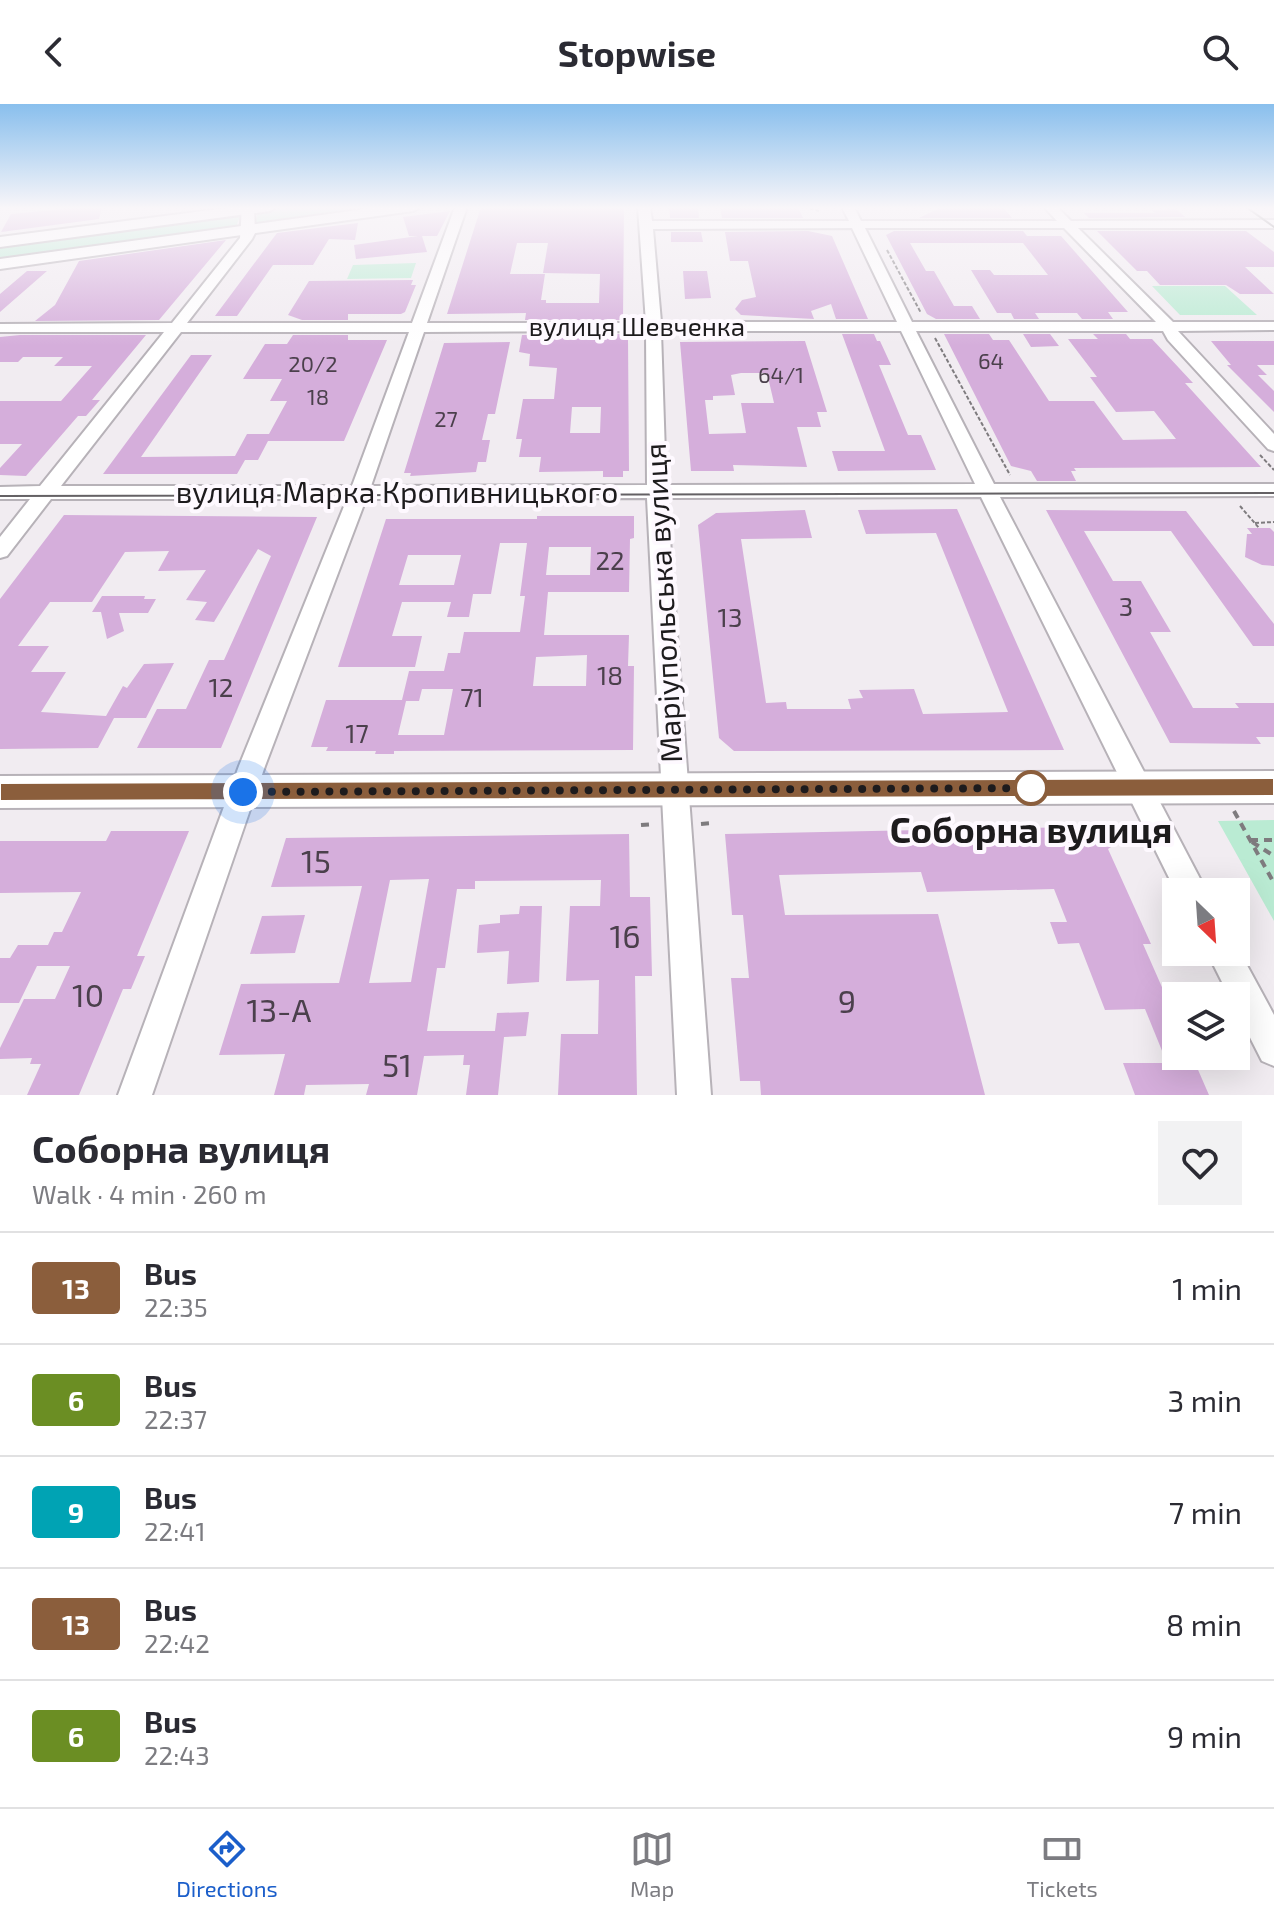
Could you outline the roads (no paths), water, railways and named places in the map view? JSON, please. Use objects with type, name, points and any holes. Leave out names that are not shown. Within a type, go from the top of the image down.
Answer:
[{"type":"main road","points":[[2,266],[87,253]]},
{"type":"main road","points":[[0,792],[1274,787]]},
{"type":"street","points":[[0,551],[235,253]]},
{"type":"street","points":[[135,1095],[243,792],[359,492],[445,253]]},
{"type":"street","name":"Маріупольська вулиця","points":[[648,253],[672,789],[694,1095]]},
{"type":"street","points":[[874,253],[916,322],[987,491],[1185,878]]},
{"type":"street","points":[[1096,253],[1169,326],[1173,337],[1274,445]]},
{"type":"street","name":"вулиця Шевченка","points":[[0,328],[653,327],[916,322],[1274,326]]},
{"type":"street","name":"вулиця Марка Кропивницького","points":[[0,493],[1274,490]]},
{"type":"street","points":[[1230,966],[1274,1049]]},
{"type":"tram line","points":[[0,496],[1274,493]]},
{"type":"place","name":"Соборна вулиця","points":[[1031,788]]}]
